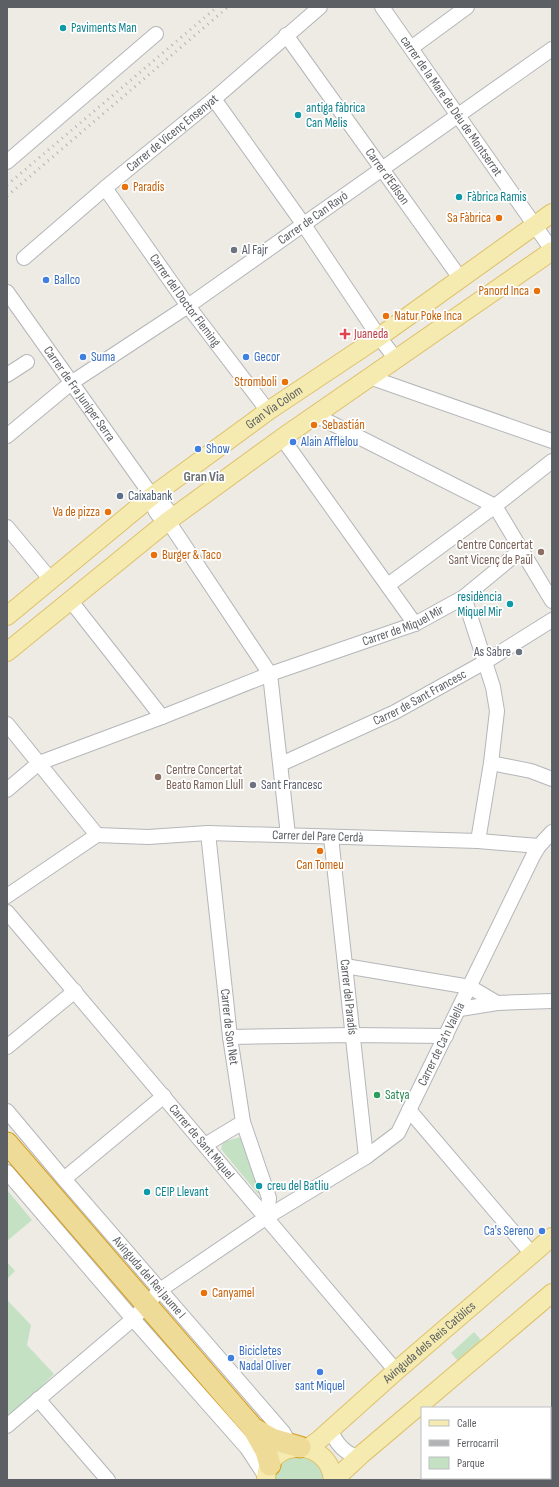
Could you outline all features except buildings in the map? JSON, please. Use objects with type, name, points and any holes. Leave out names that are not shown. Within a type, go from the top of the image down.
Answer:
[{"type":"highway","name":"Avinguda del Rei Jaume I","points":[[7,1143],[253,1428]]},
{"type":"highway","points":[[253,1428],[272,1439],[299,1447]]},
{"type":"highway","points":[[253,1428],[266,1451],[267,1474]]},
{"type":"main road","name":"Gran Via Colom","points":[[7,616],[152,496],[268,411],[379,337],[552,213]]},
{"type":"main road","points":[[7,652],[168,521],[282,438],[552,250]]},
{"type":"main road","name":"Avinguda dels Reis Catòlics","points":[[299,1447],[331,1430],[396,1371],[552,1237]]},
{"type":"main road","points":[[425,1406],[552,1293]]},
{"type":"main road","points":[[267,1474],[276,1457],[284,1450],[299,1447],[316,1451],[323,1457],[329,1465],[333,1480],[358,1457],[421,1409]]},
{"type":"street","name":"Carrer de Vicenç Ensenyat","points":[[24,258],[105,188],[214,99],[320,7]]},
{"type":"street","name":"carrer de la Mare de Déu de Montserrat","points":[[382,7],[536,224],[552,250]]},
{"type":"street","points":[[411,48],[467,7]]},
{"type":"street","points":[[7,162],[156,34]]},
{"type":"street","name":"Carrer d'Edison","points":[[286,35],[460,278]]},
{"type":"street","name":"Carrer de Can Rayó","points":[[7,436],[71,383],[188,306],[552,49]]},
{"type":"street","points":[[214,99],[304,225],[379,337],[396,359]]},
{"type":"street","name":"Carrer del Doctor Fleming","points":[[105,188],[188,306],[268,411]]},
{"type":"street","name":"Carrer de Fra Juníper Serra","points":[[7,292],[152,496],[160,500],[170,513],[168,521],[270,674]]},
{"type":"street","points":[[7,375],[27,362]]},
{"type":"street","points":[[369,377],[552,441]]},
{"type":"street","points":[[315,415],[495,506],[552,601]]},
{"type":"street","points":[[282,438],[415,624]]},
{"type":"street","points":[[388,585],[495,506],[552,461]]},
{"type":"street","points":[[7,527],[51,580]]},
{"type":"street","name":"Carrer de Miquel Mir","points":[[7,790],[39,763],[162,717],[270,674],[415,624],[464,597],[521,550]]},
{"type":"street","points":[[464,597],[493,687],[497,711],[491,763],[478,841]]},
{"type":"street","points":[[70,600],[162,717]]},
{"type":"street","name":"Carrer de Sant Francesc","points":[[281,764],[394,712],[484,662],[552,620]]},
{"type":"street","points":[[270,674],[288,835]]},
{"type":"street","points":[[7,724],[97,835],[7,896]]},
{"type":"street","points":[[491,763],[531,771],[552,779]]},
{"type":"street","name":"Carrer de Ca'n Valella","points":[[7,1426],[146,1304],[267,1217],[366,1157],[398,1133],[539,846],[552,832]]},
{"type":"street","name":"Carrer del Pare Cerdà","points":[[97,835],[148,837],[208,833],[478,841],[539,846]]},
{"type":"street","name":"Carrer de Son Net","points":[[208,833],[230,1037],[243,1122],[269,1198],[267,1217]]},
{"type":"street","name":"Carrer del Paradís","points":[[331,837],[366,1157]]},
{"type":"street","name":"Carrer de Sant Miquel","points":[[7,912],[396,1371]]},
{"type":"street","points":[[345,966],[470,987],[497,1003]]},
{"type":"street","points":[[7,1047],[75,991]]},
{"type":"street","points":[[460,1009],[497,1003],[552,1000]]},
{"type":"street","points":[[230,1037],[352,1035],[446,1036]]},
{"type":"street","points":[[64,1179],[164,1096]]},
{"type":"street","points":[[410,1110],[532,1254]]},
{"type":"street","name":"Avinguda del Rei Jaume I","points":[[7,1111],[64,1179],[146,1304],[247,1448],[267,1474]]},
{"type":"street","points":[[205,1145],[243,1122]]},
{"type":"street","name":"Avinguda del Rei Jaume I","points":[[7,1172],[299,1447]]},
{"type":"street","points":[[38,1400],[108,1480]]},
{"type":"street","points":[[331,1430],[338,1444],[349,1454],[358,1457]]},
{"type":"green space","points":[[244,1136],[263,1192],[258,1194],[221,1149],[223,1142]]},
{"type":"green space","points":[[7,1190],[32,1220],[7,1241]]},
{"type":"green space","points":[[7,1262],[15,1271],[7,1279]]},
{"type":"green space","points":[[7,1300],[31,1325],[27,1345],[54,1374],[28,1400],[7,1416]]},
{"type":"green space","points":[[474,1332],[481,1340],[458,1361],[451,1353]]},
{"type":"green space","points":[[293,1455],[310,1457],[323,1469],[325,1480],[274,1480],[278,1465]]},
{"type":"railway","points":[[7,185],[217,7]]},
{"type":"railway","points":[[7,196],[228,7]]},
{"type":"place","name":"Paviments Man","points":[[63,28]]},
{"type":"place","name":"antiga fàbrica Can Melis","points":[[298,115]]},
{"type":"place","name":"Paradís","points":[[125,187]]},
{"type":"place","name":"Fàbrica Ramis","points":[[459,197]]},
{"type":"place","name":"Sa Fàbrica","points":[[499,218]]},
{"type":"place","name":"Al Fajr","points":[[234,250]]},
{"type":"place","name":"Ballco","points":[[46,280]]},
{"type":"place","name":"Panord Inca","points":[[537,291]]},
{"type":"place","name":"Natur Poke Inca","points":[[386,316]]},
{"type":"place","name":"Juaneda","points":[[345,334]]},
{"type":"place","name":"Suma","points":[[83,357]]},
{"type":"place","name":"Gecor","points":[[246,357]]},
{"type":"place","name":"Stromboli","points":[[285,382]]},
{"type":"place","name":"Sebastián","points":[[314,425]]},
{"type":"place","name":"Alain Afflelou","points":[[293,442]]},
{"type":"place","name":"Show","points":[[198,449]]},
{"type":"place","name":"Caixabank","points":[[120,496]]},
{"type":"place","name":"Va de pizza","points":[[108,512]]},
{"type":"place","name":"Centre Concertat Sant Vicenç de Paül","points":[[541,552]]},
{"type":"place","name":"Burger & Taco","points":[[154,555]]},
{"type":"place","name":"residència Miquel Mir","points":[[510,604]]},
{"type":"place","name":"As Sabre","points":[[519,652]]},
{"type":"place","name":"Centre Concertat Beato Ramon Llull","points":[[158,777]]},
{"type":"place","name":"Sant Francesc","points":[[253,785]]},
{"type":"place","name":"Can Tomeu","points":[[320,851]]},
{"type":"place","name":"Satya","points":[[377,1095]]},
{"type":"place","name":"creu del Batliu","points":[[259,1186]]},
{"type":"place","name":"CEIP Llevant","points":[[147,1192]]},
{"type":"place","name":"Ca's Sereno","points":[[542,1231]]},
{"type":"place","name":"Canyamel","points":[[204,1293]]},
{"type":"place","name":"Bicicletes Nadal Oliver","points":[[231,1358]]},
{"type":"place","name":"sant Miquel","points":[[320,1372]]},
{"type":"district","name":"Gran Via","points":[[204,476]]}]
